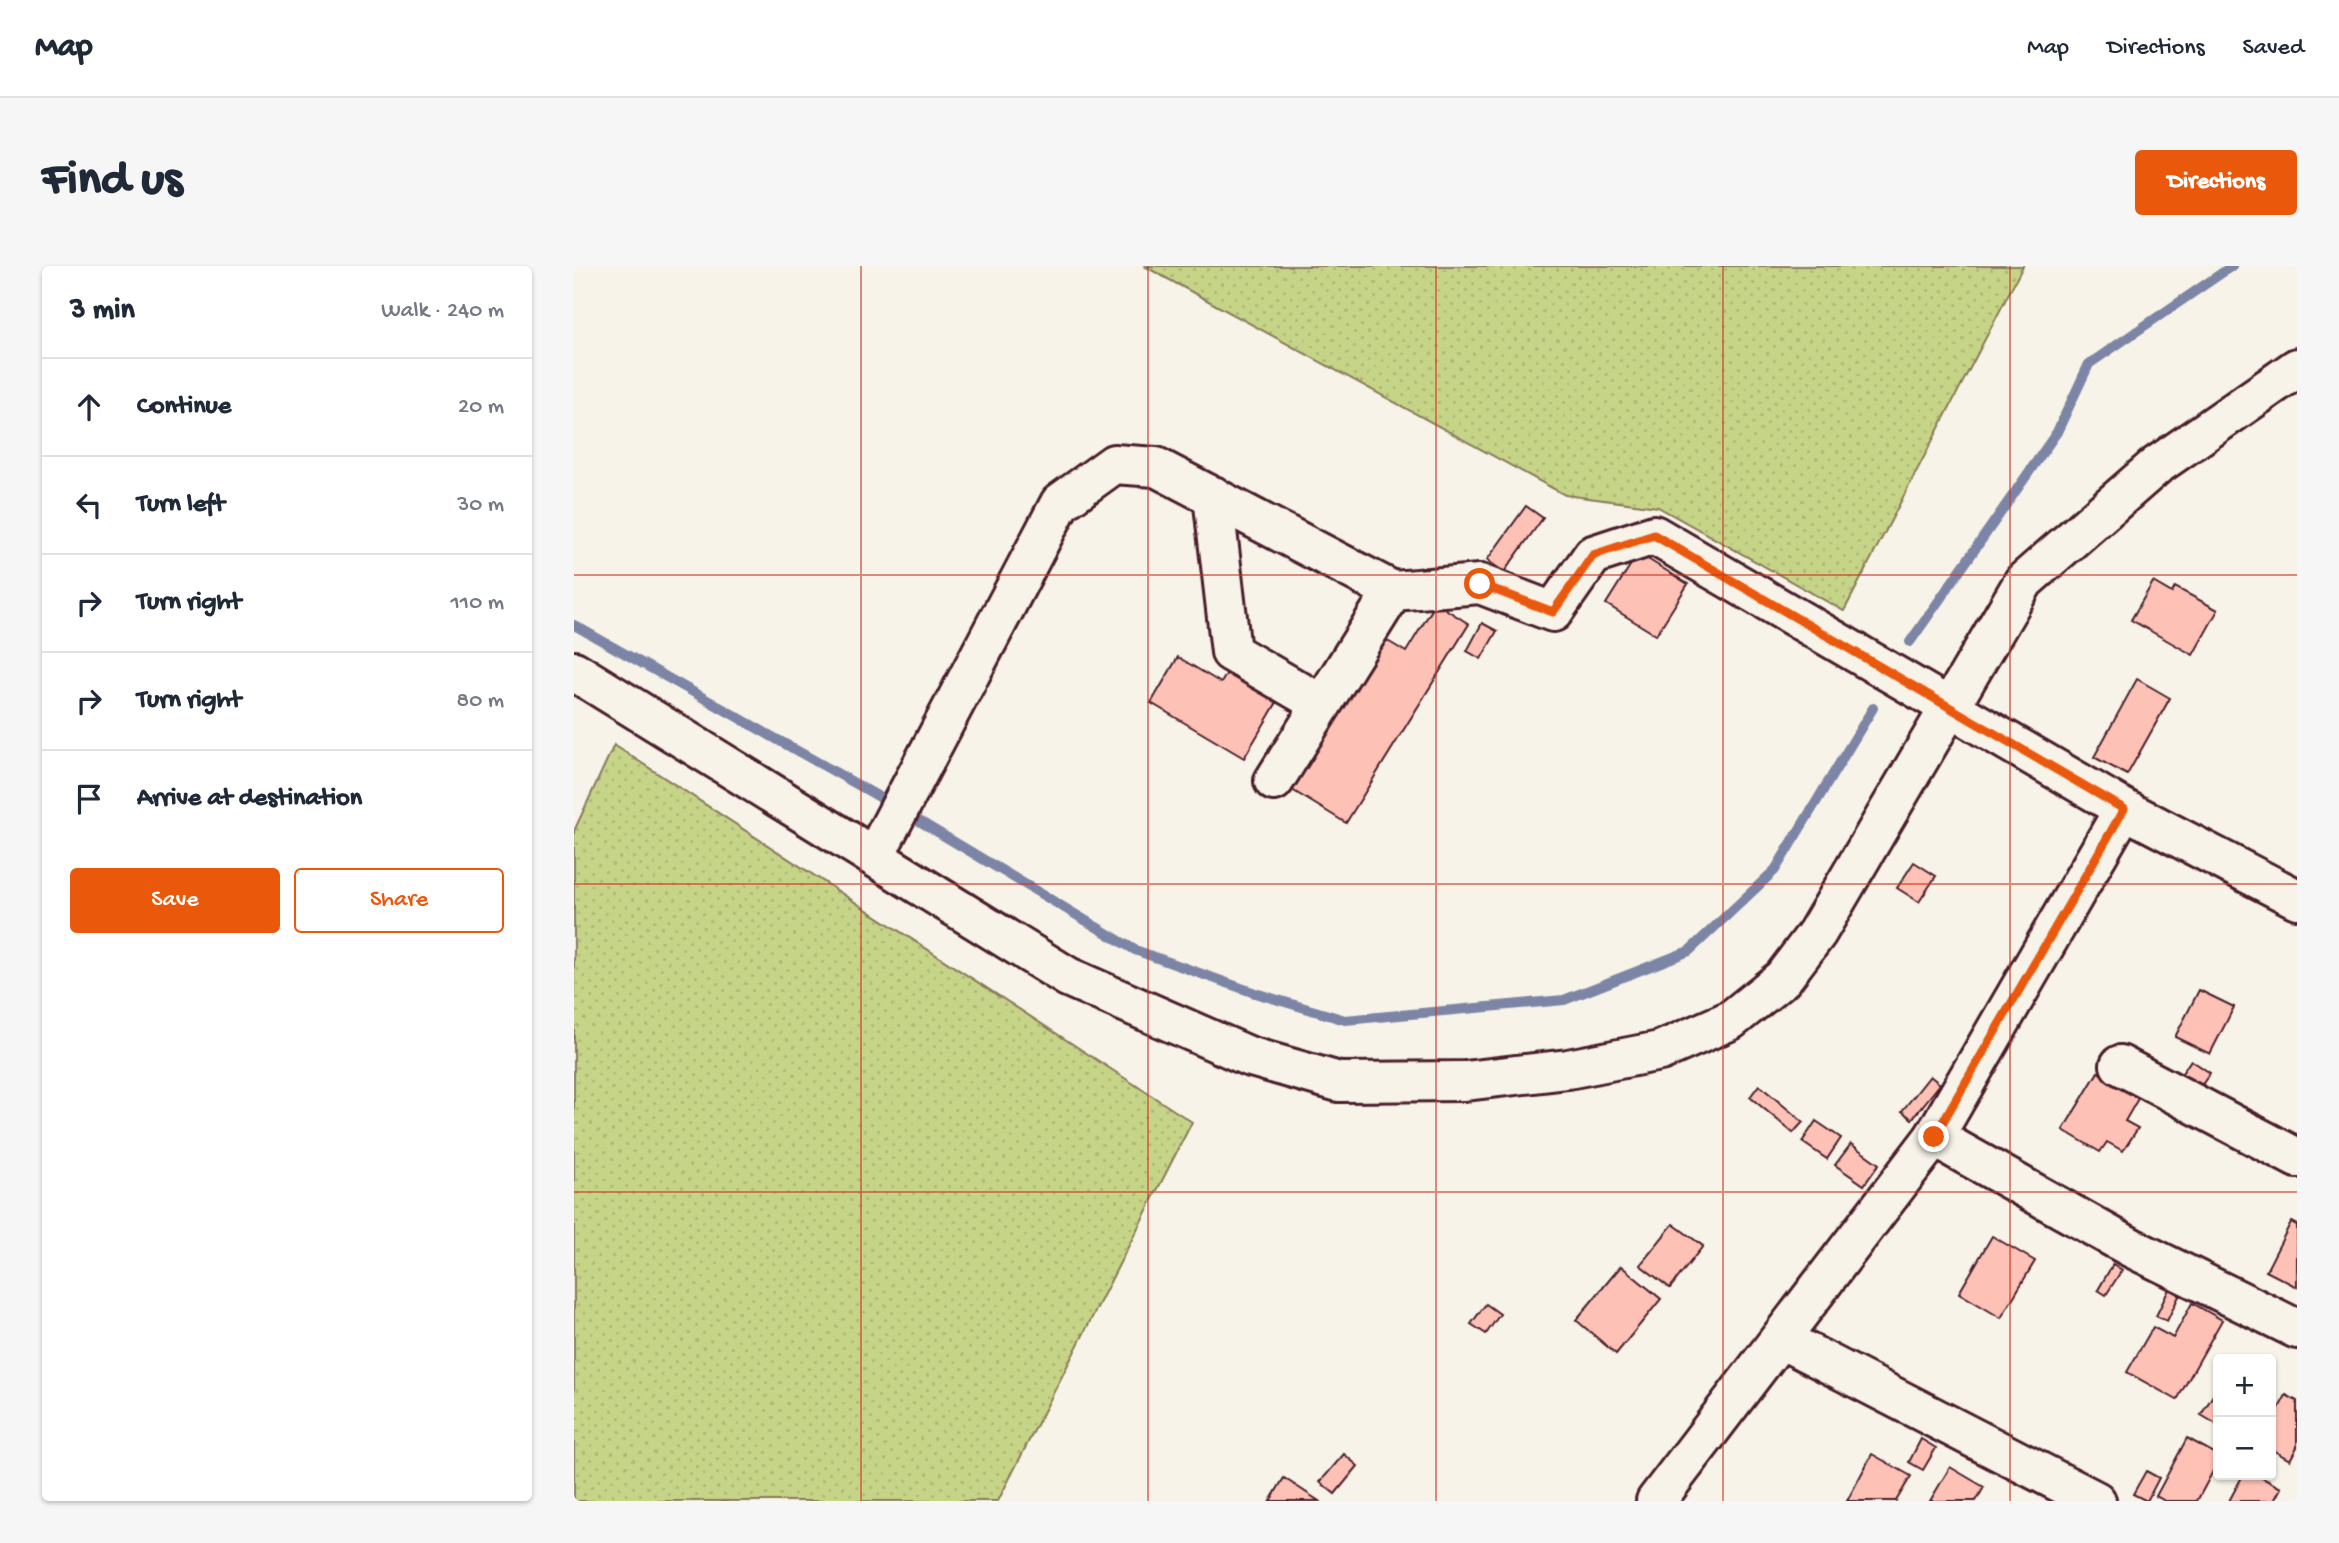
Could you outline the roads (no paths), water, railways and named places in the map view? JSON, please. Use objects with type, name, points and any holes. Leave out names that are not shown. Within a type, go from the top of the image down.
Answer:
[{"type":"street","points":[[574,671],[891,826],[1068,977],[1248,1056],[1339,1082],[1465,1081],[1568,1069],[1660,1051],[1731,1020],[1783,978],[1817,933],[1952,708],[2024,581],[2156,466],[2286,375]]},
{"type":"street","points":[[891,826],[1059,502],[1115,464],[1156,467],[1393,590],[1480,584],[1553,612],[1593,555],[1654,535],[2124,809],[2297,899]]},
{"type":"street","points":[[1213,496],[1231,652],[1321,704]]},
{"type":"street","points":[[1275,781],[1393,590]]},
{"type":"street","points":[[1656,1501],[1934,1137],[2124,809]]},
{"type":"street","points":[[2120,1065],[2297,1158]]},
{"type":"street","points":[[1934,1137],[2132,1248],[2297,1329]]},
{"type":"street","points":[[1782,1339],[2096,1501]]},
{"type":"waterway","points":[[1910,642],[2057,432],[2089,364],[2232,266]]},
{"type":"waterway","points":[[574,625],[874,794],[1135,950],[1255,993],[1345,1020],[1564,1000],[1689,951],[1775,870],[1873,708]]}]
